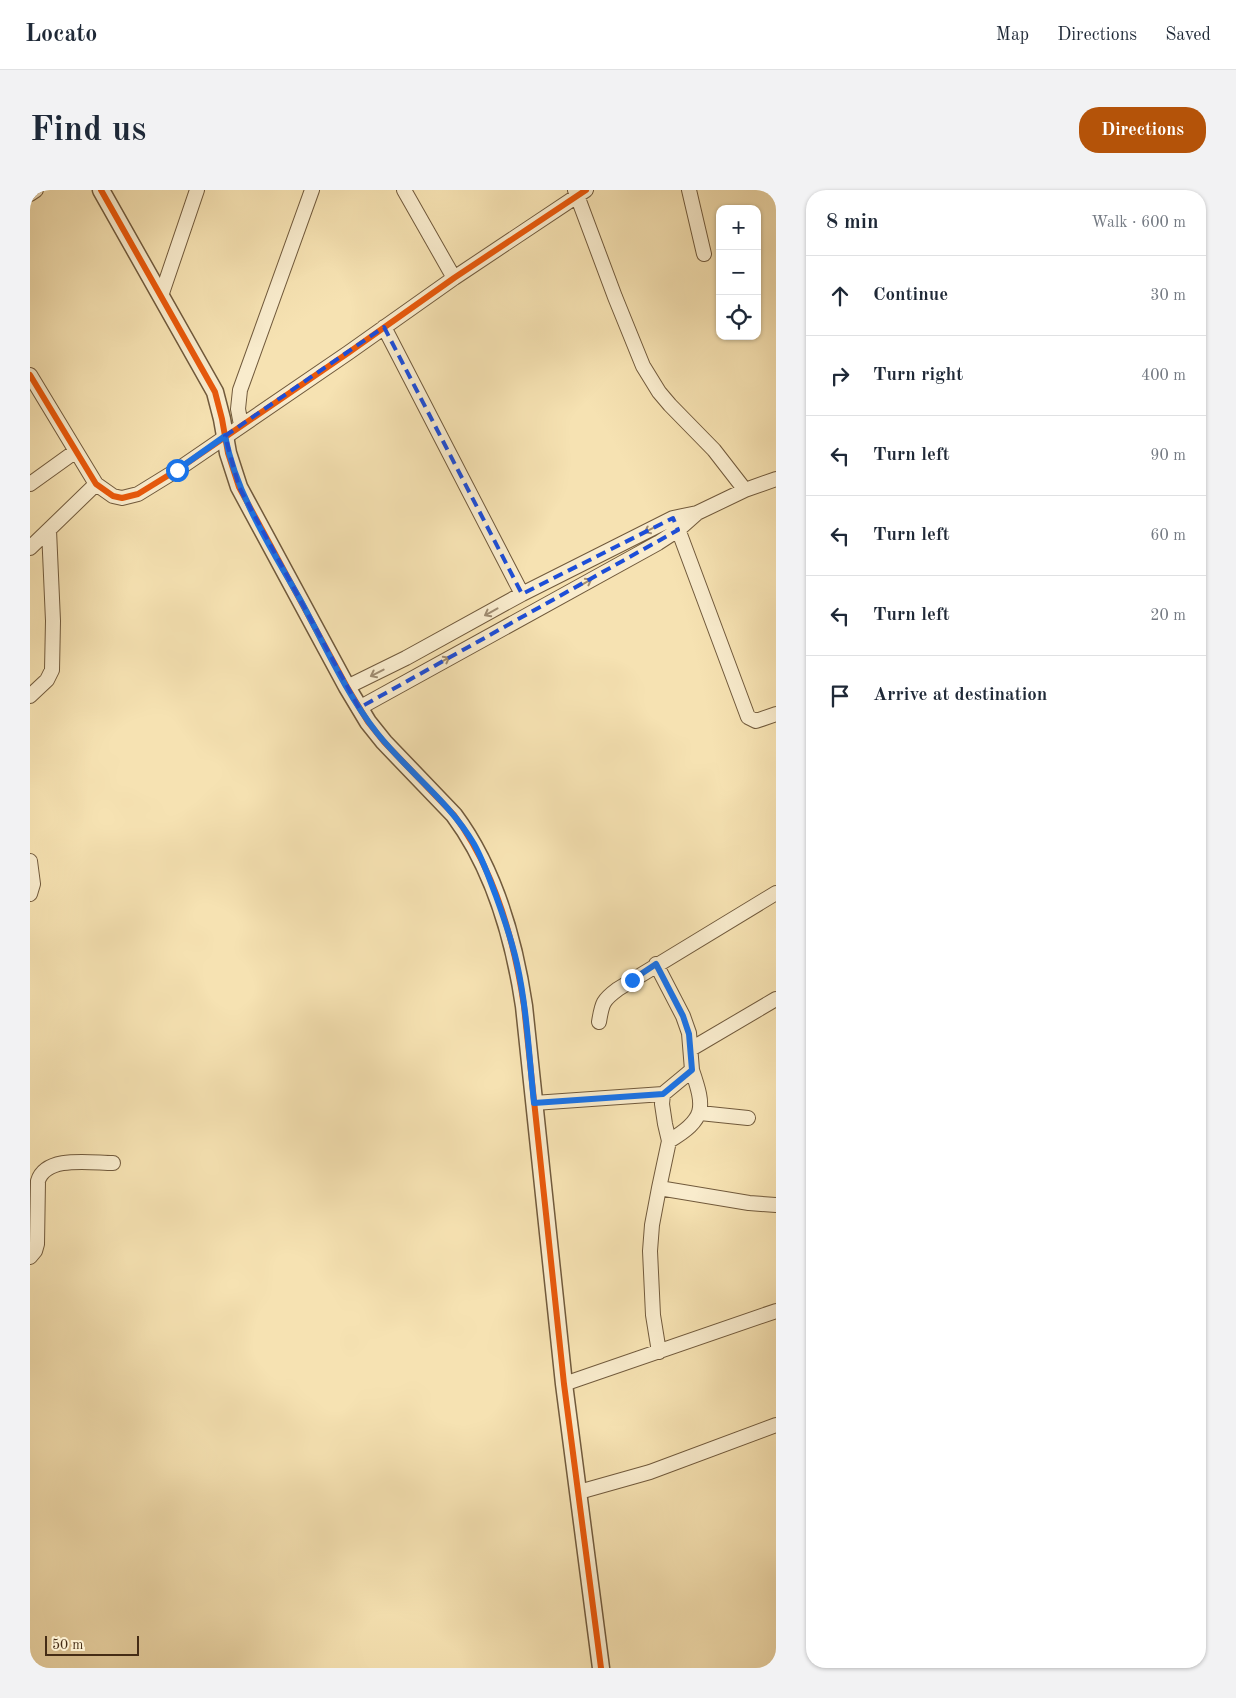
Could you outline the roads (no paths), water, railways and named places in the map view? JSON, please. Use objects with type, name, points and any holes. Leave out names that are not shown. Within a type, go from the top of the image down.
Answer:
[{"type":"street","points":[[30,194],[36,190]]},
{"type":"street","points":[[100,190],[215,392],[219,403],[232,469],[239,487],[347,687],[359,708],[384,742],[454,815],[474,845],[485,866],[508,929],[518,966],[524,1006],[564,1384],[601,1668]]},
{"type":"street","points":[[160,296],[197,190]]},
{"type":"street","points":[[241,425],[238,409],[240,390],[312,190]]},
{"type":"street","points":[[404,190],[454,278]]},
{"type":"street","points":[[688,190],[704,254]]},
{"type":"street","points":[[30,374],[96,484],[113,496],[122,498],[138,494],[177,470],[580,192],[615,297],[643,366],[670,406],[714,450],[745,490]]},
{"type":"street","points":[[384,327],[522,594]]},
{"type":"street","points":[[30,484],[76,451]]},
{"type":"street","points":[[347,687],[397,663],[522,594],[676,524],[745,490],[776,479]]},
{"type":"street","points":[[30,548],[96,484]]},
{"type":"street","points":[[359,708],[658,543],[676,524]]},
{"type":"street","points":[[676,524],[748,717],[756,721],[776,714]]},
{"type":"street","points":[[30,696],[47,680],[52,670],[53,621],[49,530]]},
{"type":"street","points":[[30,861],[33,884],[30,894]]},
{"type":"street","points":[[599,1022],[601,1006],[605,998],[656,964],[776,893]]},
{"type":"street","points":[[656,964],[683,1016],[689,1034],[692,1070],[700,1093],[700,1113],[689,1128],[669,1141]]},
{"type":"street","points":[[691,1049],[776,999]]},
{"type":"street","points":[[534,1103],[663,1094],[692,1070]]},
{"type":"street","points":[[659,1352],[653,1315],[650,1251],[652,1225],[669,1141],[662,1104],[663,1094]]},
{"type":"street","points":[[700,1113],[748,1118]]},
{"type":"street","points":[[30,1257],[35,1251],[37,1244],[38,1181],[43,1172],[60,1162],[113,1163]]},
{"type":"street","points":[[659,1188],[749,1203],[776,1205]]},
{"type":"street","points":[[564,1384],[776,1311]]},
{"type":"street","points":[[579,1492],[650,1472],[776,1425]]}]
